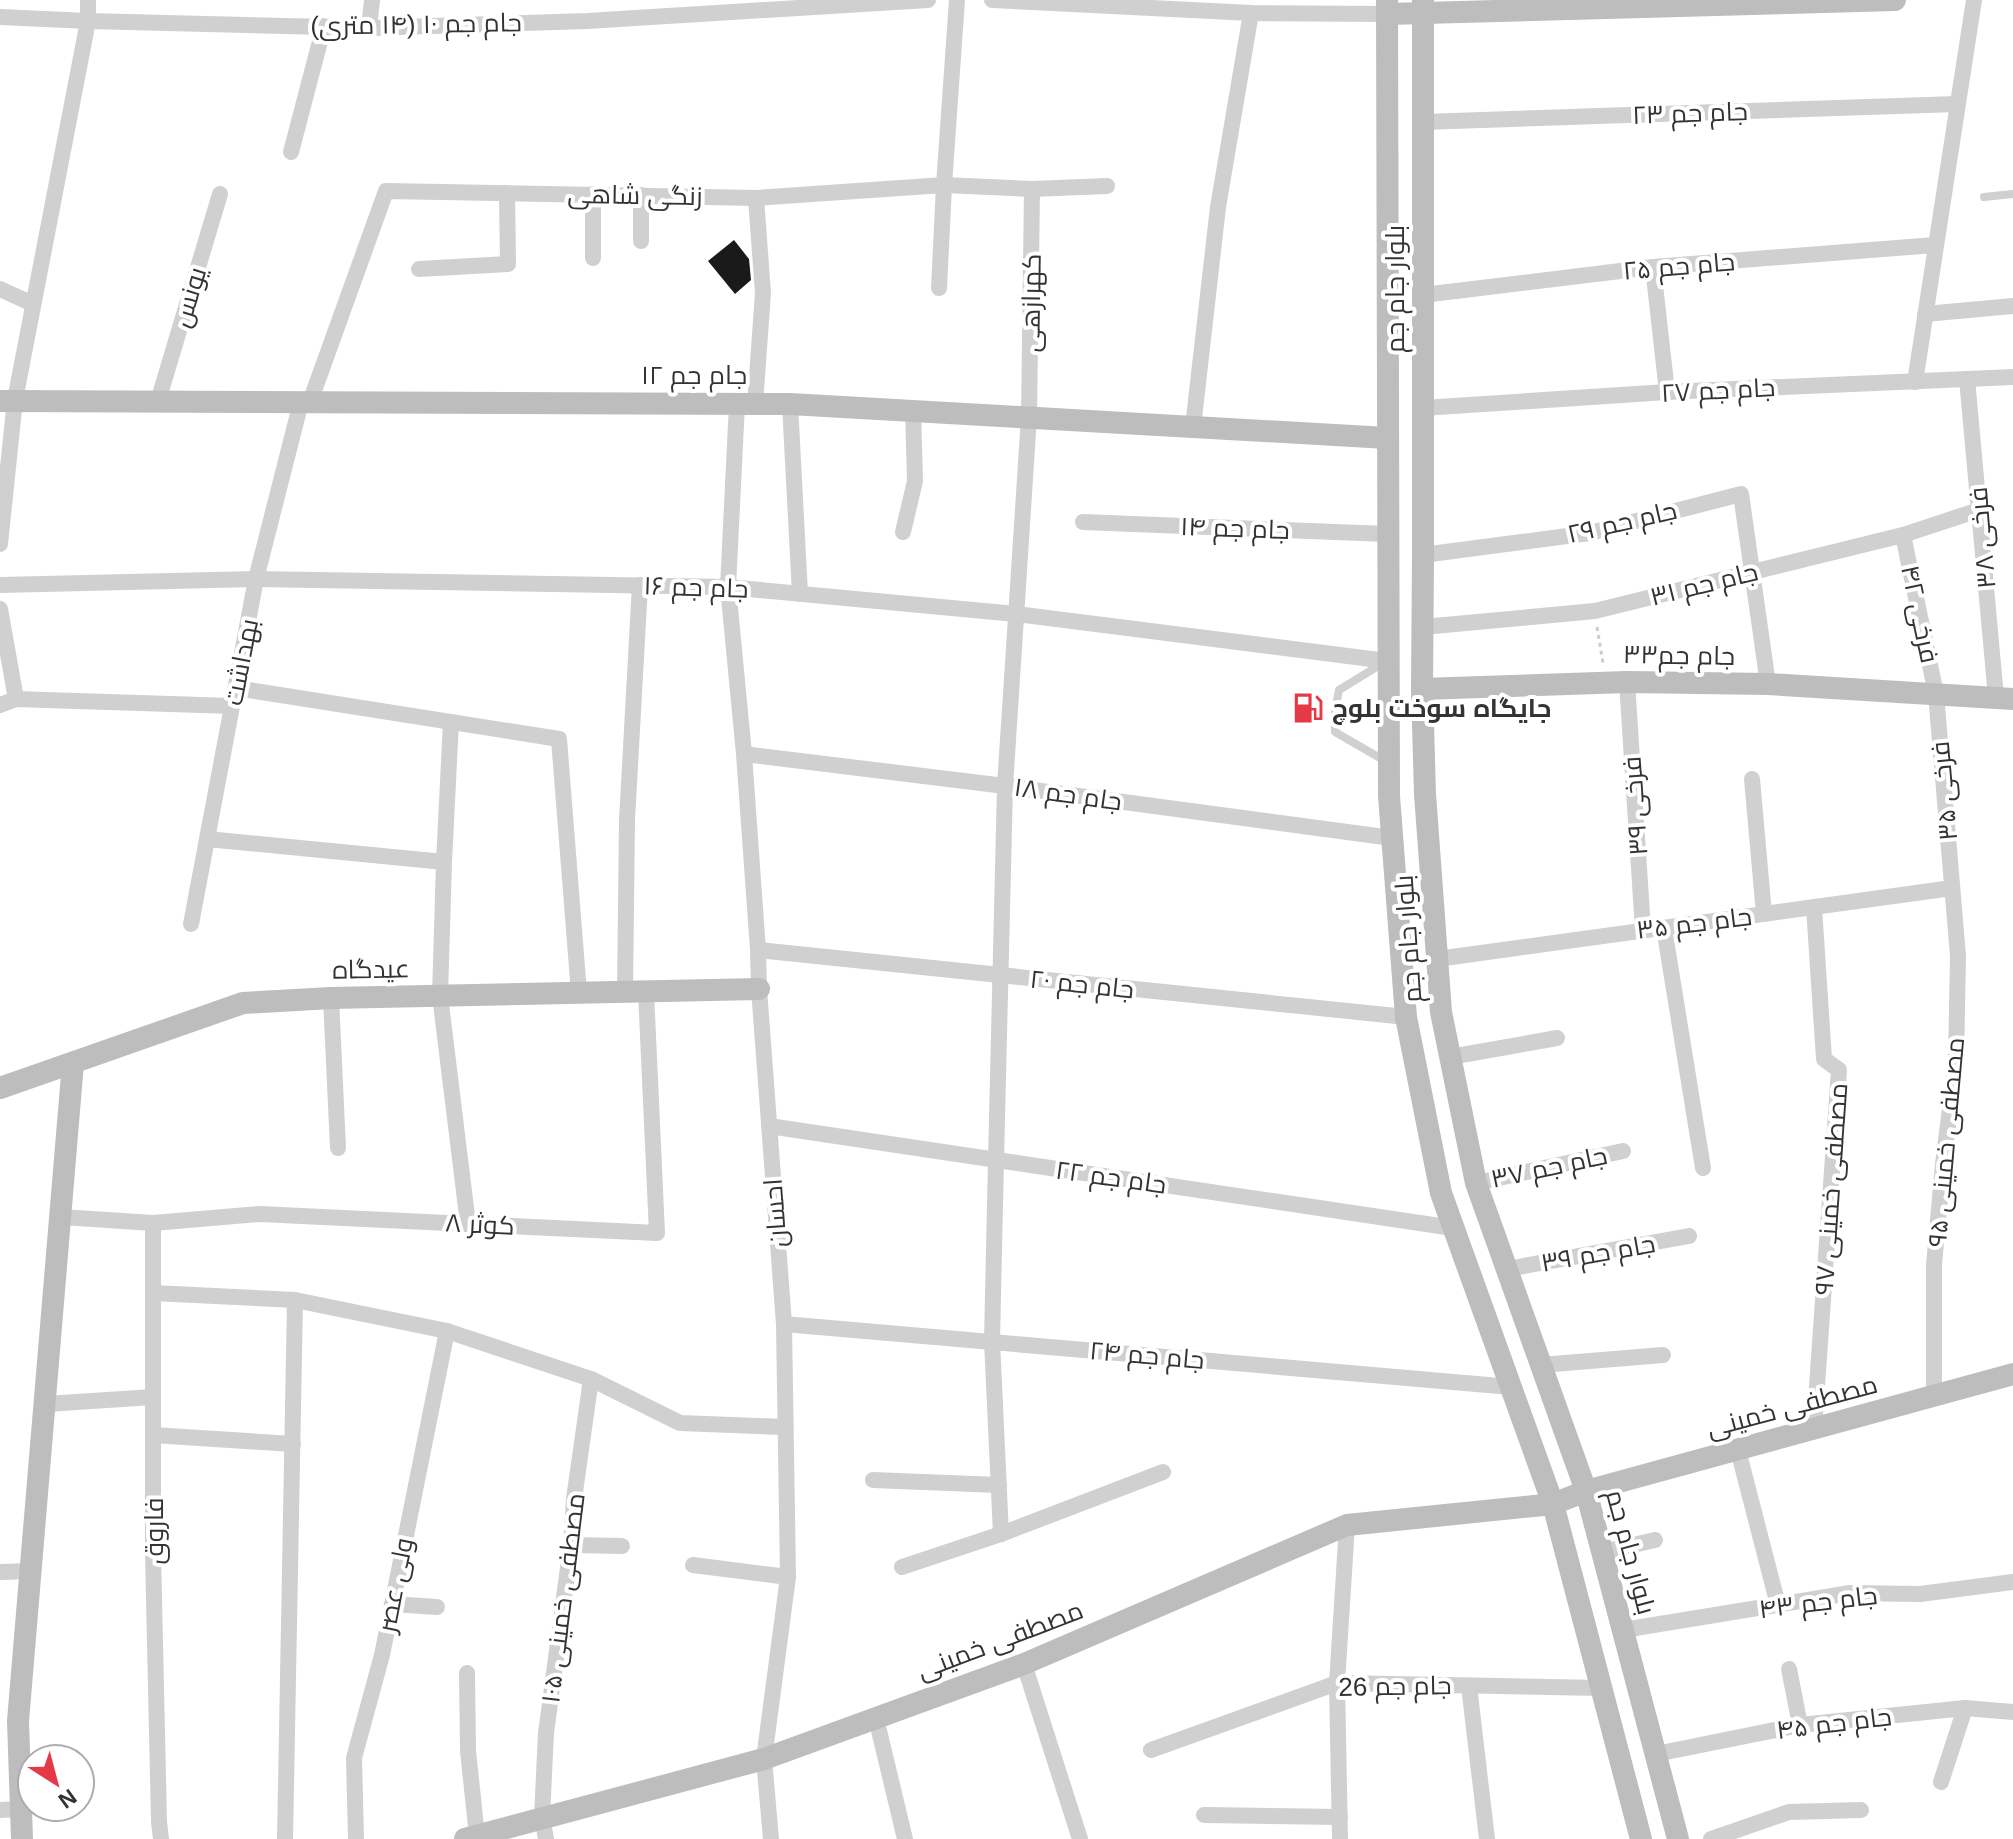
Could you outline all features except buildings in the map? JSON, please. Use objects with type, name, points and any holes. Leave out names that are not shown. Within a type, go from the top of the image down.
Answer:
[{"type":"street","points":[[0,544],[7,400],[33,304],[88,21],[88,0]]},
{"type":"street","points":[[369,28],[372,0]]},
{"type":"street","name":"جام جم ۱۰ (۱۴ متری)","points":[[0,17],[369,28],[587,21],[928,0]]},
{"type":"street","points":[[939,288],[957,0]]},
{"type":"street","points":[[992,0],[1251,13],[1423,6],[1895,0]]},
{"type":"street","points":[[1915,382],[1974,0]]},
{"type":"street","name":"بلوار جام جم","points":[[1423,6],[1422,689],[1425,794],[1441,1012],[1476,1183],[1586,1491],[1678,1839]]},
{"type":"street","name":"بلوار جام جم","points":[[1387,7],[1389,796],[1406,1017],[1441,1193],[1553,1504],[1641,1839]]},
{"type":"street","points":[[1193,427],[1218,207],[1251,13]]},
{"type":"street","points":[[291,152],[324,26]]},
{"type":"street","name":"جام جم ۲۳","points":[[1423,122],[1957,104]]},
{"type":"street","name":"زنگی شاهی","points":[[306,402],[386,191],[756,198],[944,185],[1032,189],[1107,186]]},
{"type":"street","name":"کهرازهی","points":[[1001,1534],[992,1341],[1000,975],[1005,786],[1029,417],[1032,189]]},
{"type":"street","points":[[419,269],[508,264],[507,193]]},
{"type":"street","name":"یونس","points":[[158,401],[220,194]]},
{"type":"street","points":[[593,194],[593,258]]},
{"type":"street","points":[[641,195],[641,241]]},
{"type":"street","name":"احسان","points":[[756,198],[763,293],[746,404],[728,587],[744,754],[784,1324],[788,1577],[764,1759],[771,1839]]},
{"type":"street","name":"جام جم ۲۵","points":[[1423,295],[1653,267],[1935,245]]},
{"type":"street","points":[[1653,267],[1667,392]]},
{"type":"street","points":[[0,289],[33,304]]},
{"type":"street","points":[[1925,314],[2013,306]]},
{"type":"street","name":"جام جم ۲۷","points":[[1423,408],[1667,392],[2013,377]]},
{"type":"street","name":"فرخی ۳۸","points":[[1967,379],[1979,510],[2004,698]]},
{"type":"street","name":"جام جم ۱۲","points":[[7,400],[790,404],[1387,438]]},
{"type":"street","name":"بهداشت","points":[[191,924],[256,579],[306,402]]},
{"type":"street","points":[[790,404],[800,594]]},
{"type":"street","points":[[903,532],[915,481],[913,410]]},
{"type":"street","name":"جام جم ۲۹","points":[[1423,555],[1590,533],[1741,494],[1752,572]]},
{"type":"street","name":"جام جم ۳۱","points":[[1423,627],[1595,611],[1903,535],[1979,510]]},
{"type":"street","name":"جام جم ۱۴","points":[[1083,522],[1387,534]]},
{"type":"street","name":"فرخی ۴۲","points":[[1903,535],[1936,694]]},
{"type":"street","points":[[1752,572],[1768,684]]},
{"type":"street","name":"جام جم ۱۶","points":[[0,585],[256,579],[728,587],[1016,614],[1387,661]]},
{"type":"street","points":[[635,992],[627,820],[640,585]]},
{"type":"street","points":[[0,609],[8,702],[232,706]]},
{"type":"street","name":"جام جم۳۳","points":[[1422,689],[1617,682],[1768,684],[2004,698]]},
{"type":"street","name":"فرخی ۳۹","points":[[1617,682],[1643,930]]},
{"type":"street","points":[[236,688],[559,739],[579,993]]},
{"type":"street","name":"فرخی ۳۵","points":[[1936,694],[1952,888]]},
{"type":"street","points":[[451,722],[440,996],[468,1224]]},
{"type":"street","name":"جام جم ۱۸","points":[[744,754],[1392,838]]},
{"type":"street","points":[[1752,779],[1764,914]]},
{"type":"street","points":[[207,839],[444,862]]},
{"type":"street","name":"جام جم ۳۵","points":[[1437,959],[1952,888]]},
{"type":"street","name":"مصطفی خمینی ۹۵","points":[[1934,1396],[1934,1265],[1956,1061],[1958,956],[1952,888]]},
{"type":"street","name":"مصطفی خمینی ۹۷","points":[[1814,907],[1824,1059],[1839,1070],[1814,1429]]},
{"type":"street","points":[[1664,928],[1703,1168]]},
{"type":"street","name":"جام جم ۲۰","points":[[758,950],[1406,1017]]},
{"type":"street","name":"عیدگاه","points":[[0,1088],[243,1003],[331,998],[759,989]]},
{"type":"street","name":"کوثر ۸","points":[[61,1217],[153,1223],[260,1214],[657,1233],[635,992]]},
{"type":"street","points":[[331,998],[338,1148]]},
{"type":"street","points":[[1406,1017],[1441,1012]]},
{"type":"street","points":[[1450,1057],[1557,1038]]},
{"type":"street","points":[[22,1839],[10,1810],[9,1722],[31,1571],[73,1063]]},
{"type":"street","name":"جام جم ۲۲","points":[[769,1126],[1453,1228]]},
{"type":"street","name":"جام جم ۳۷","points":[[1476,1183],[1623,1151]]},
{"type":"street","name":"فاروق","points":[[153,1223],[155,1632],[161,1839]]},
{"type":"street","name":"جام جم ۳۹","points":[[1507,1269],[1689,1236]]},
{"type":"street","points":[[153,1293],[295,1300],[447,1331],[591,1379],[680,1423],[785,1427]]},
{"type":"street","points":[[285,1839],[295,1300]]},
{"type":"street","name":"جام جم ۲۴","points":[[784,1324],[1511,1387]]},
{"type":"street","name":"ولی عصر","points":[[356,1839],[354,1758],[382,1655],[447,1331]]},
{"type":"street","points":[[1541,1365],[1663,1355]]},
{"type":"street","name":"مصطفی خمینی","points":[[471,1837],[544,1828],[764,1759],[1024,1664],[1347,1525],[1553,1504],[1586,1491],[2013,1374]]},
{"type":"street","name":"مصطفی خمینی ۱۰۵","points":[[544,1828],[546,1733],[591,1379]]},
{"type":"street","points":[[46,1404],[153,1397]]},
{"type":"street","points":[[153,1435],[293,1444]]},
{"type":"street","points":[[1738,1450],[1778,1605]]},
{"type":"street","points":[[902,1567],[1001,1534],[1163,1472]]},
{"type":"street","points":[[873,1480],[999,1485]]},
{"type":"street","points":[[1340,1839],[1337,1683],[1347,1525]]},
{"type":"street","points":[[1602,1552],[1655,1540]]},
{"type":"street","points":[[571,1545],[622,1546]]},
{"type":"street","points":[[693,1565],[788,1577]]},
{"type":"street","points":[[0,1572],[31,1571]]},
{"type":"street","name":"جام جم ۴۳","points":[[1623,1630],[1850,1593],[1920,1594],[2013,1582]]},
{"type":"street","points":[[392,1604],[437,1607]]},
{"type":"street","points":[[1024,1664],[1080,1839]]},
{"type":"street","points":[[1789,1669],[1800,1725]]},
{"type":"street","points":[[467,1673],[471,1837]]},
{"type":"street","name":"جام جم 26","points":[[1151,1750],[1337,1683],[1601,1688]]},
{"type":"street","points":[[1469,1686],[1487,1839]]},
{"type":"street","points":[[1941,1782],[1965,1708]]},
{"type":"street","name":"جام جم ۴۵","points":[[1656,1754],[1800,1725],[1965,1708],[2013,1712]]},
{"type":"street","points":[[876,1718],[905,1839]]},
{"type":"street","points":[[1711,1839],[1789,1812],[1861,1810]]},
{"type":"street","points":[[1204,1815],[1340,1817]]},
{"type":"lane","points":[[1984,197],[2013,194]]},
{"type":"lane","points":[[1387,661],[1339,690],[1335,732],[1389,763]]},
{"type":"path","points":[[1595,611],[1617,682]]},
{"type":"place","name":"جایگاه سوخت بلوچ","points":[[1308,708]]}]
